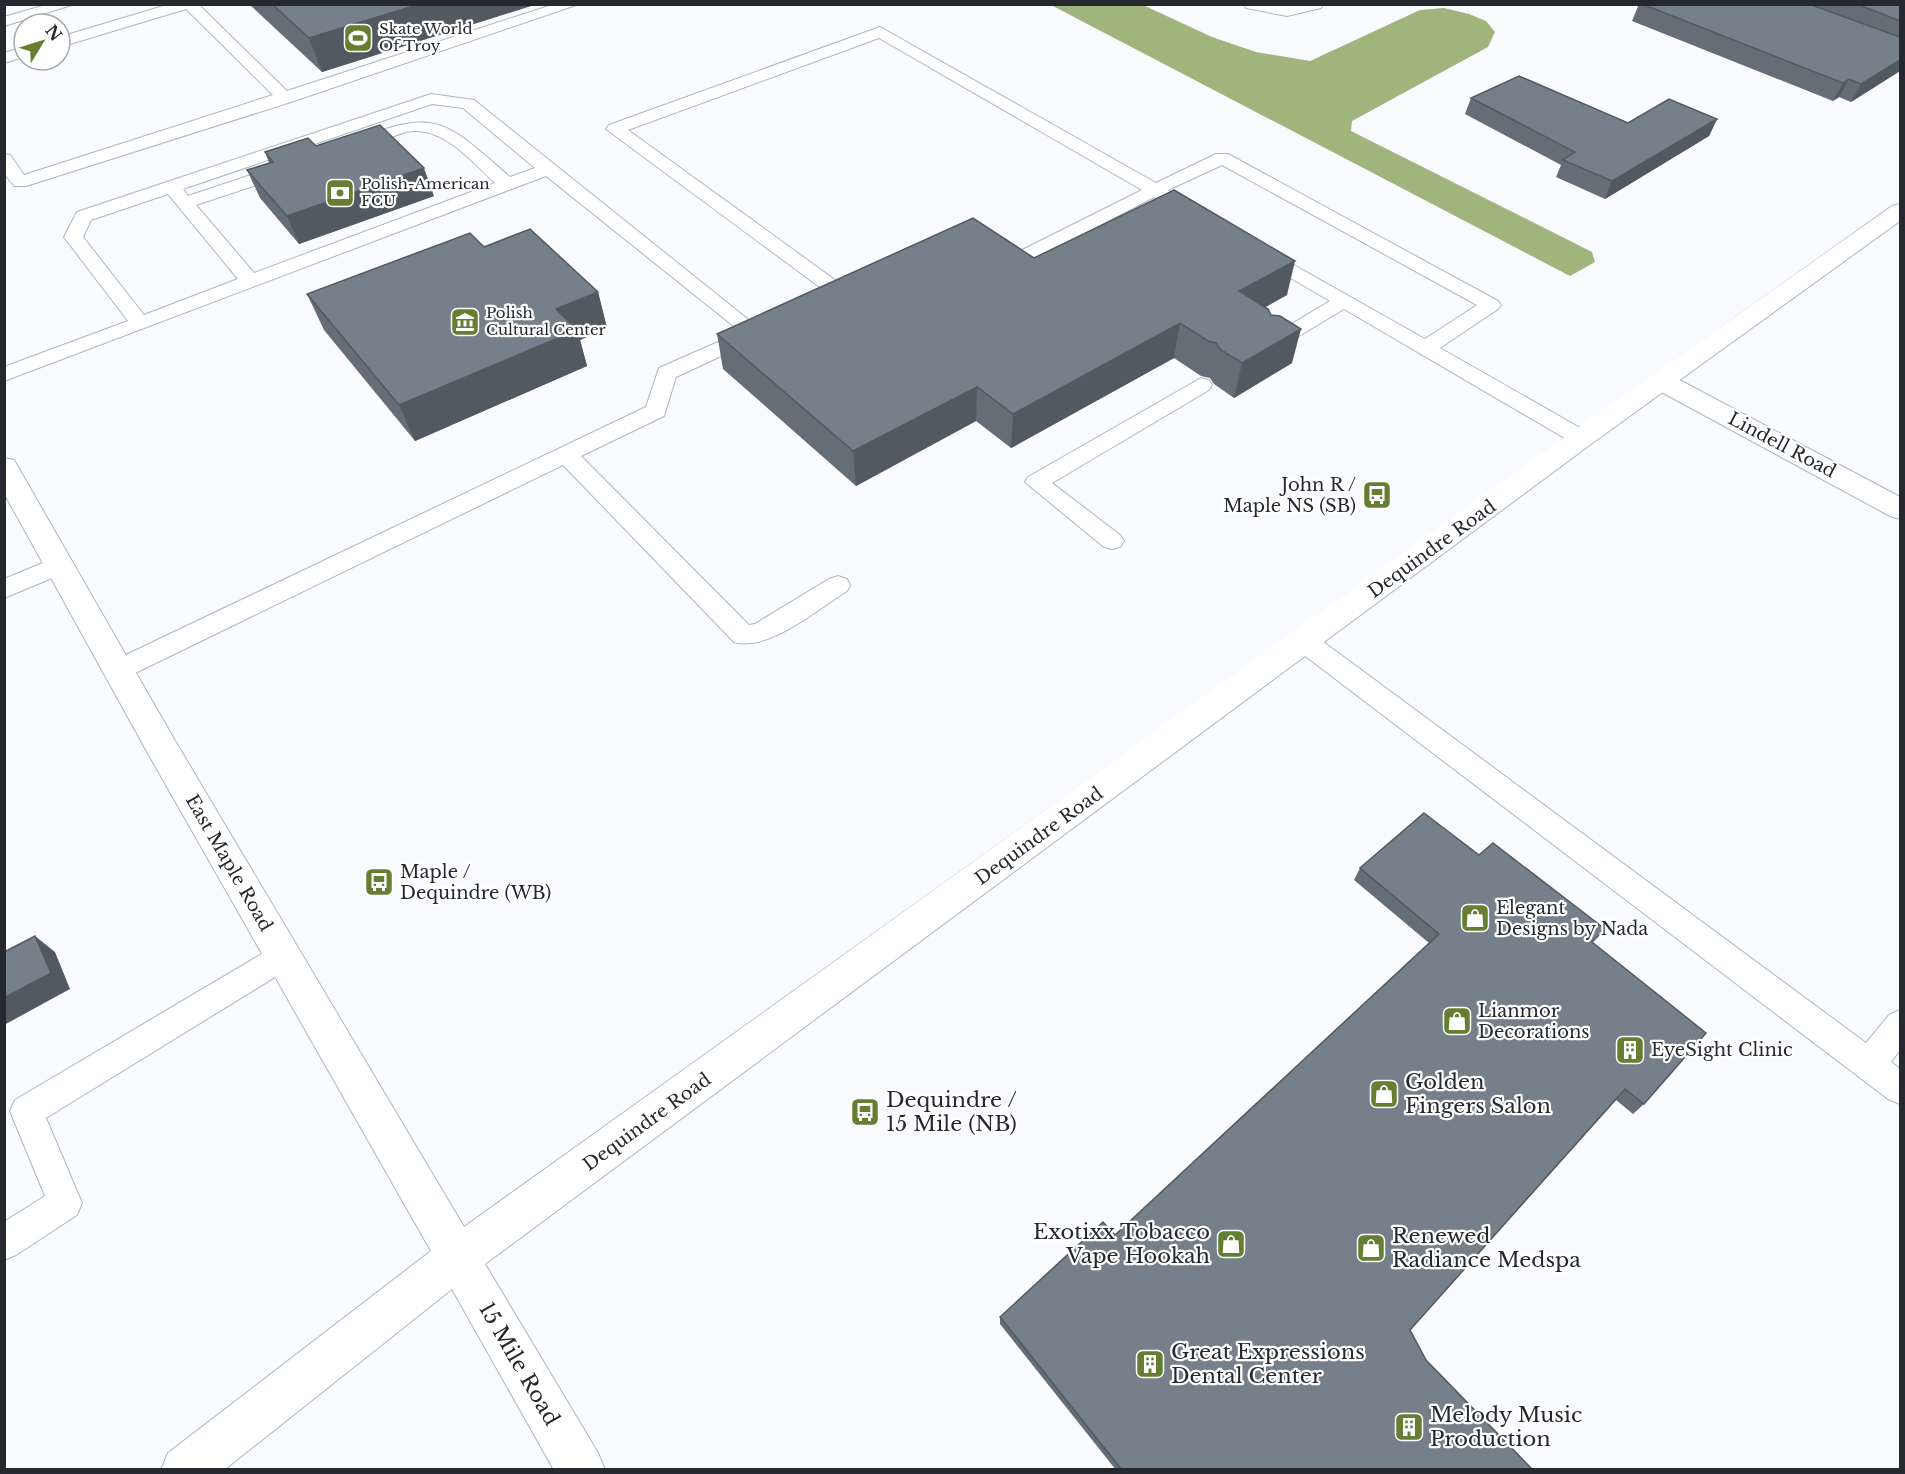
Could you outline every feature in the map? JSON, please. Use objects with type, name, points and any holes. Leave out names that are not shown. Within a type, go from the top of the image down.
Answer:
[{"type":"main road","points":[[1253,4],[1287,10],[1314,4]]},
{"type":"main road","name":"Dequindre Road","points":[[185,1470],[457,1258],[1305,642],[1581,438],[1663,382],[1900,211]]},
{"type":"main road","name":"Lindell Road","points":[[1663,382],[1900,509]]},
{"type":"main road","name":"East Maple Road","points":[[4,467],[118,670],[457,1258]]},
{"type":"main road","name":"15 Mile Road","points":[[457,1258],[580,1470]]},
{"type":"lane","points":[[4,22],[68,4]]},
{"type":"lane","points":[[72,38],[189,4],[285,98]]},
{"type":"lane","points":[[4,159],[20,182],[572,4]]},
{"type":"lane","points":[[839,292],[615,129],[880,32],[1185,208]]},
{"type":"lane","points":[[139,322],[73,237],[84,216],[432,99],[468,104],[755,333]]},
{"type":"lane","points":[[336,152],[415,126],[436,130],[452,138],[507,184]]},
{"type":"lane","points":[[980,237],[1018,260],[1222,158],[1491,305],[1425,348]]},
{"type":"lane","points":[[184,203],[303,163]]},
{"type":"lane","points":[[4,375],[548,169]]},
{"type":"lane","points":[[170,186],[250,281]]},
{"type":"lane","points":[[1245,243],[1581,438]]},
{"type":"lane","points":[[808,307],[859,283]]},
{"type":"lane","points":[[1272,344],[1344,301]]},
{"type":"lane","points":[[118,670],[656,411],[666,373],[776,322]]},
{"type":"lane","points":[[1112,541],[1036,482],[1201,385]]},
{"type":"lane","points":[[567,454],[743,635],[760,633],[838,585]]},
{"type":"lane","points":[[4,589],[60,565]]},
{"type":"lane","points":[[1305,642],[1900,1088]]},
{"type":"lane","points":[[4,1242],[65,1203],[27,1111],[282,956]]},
{"type":"lane","points":[[1869,1065],[1900,1025]]},
{"type":"shaded area","points":[[1051,5],[1143,5],[1212,37],[1256,52],[1310,61],[1420,10],[1444,8],[1486,21],[1495,32],[1488,47],[1352,121],[1351,131],[1592,252],[1595,262],[1570,276]]},
{"type":"building","points":[[272,4],[420,4],[309,38]]},
{"type":"building","points":[[1642,4],[1809,4],[1900,37],[1900,60],[1861,84],[1849,79],[1843,83]]},
{"type":"building","points":[[1857,4],[1900,4],[1900,21]]},
{"type":"building","points":[[1519,76],[1628,123],[1669,99],[1717,119],[1612,181],[1563,160],[1575,152],[1471,98]]},
{"type":"building","points":[[380,125],[424,168],[287,216],[247,170],[273,162],[265,152],[308,138],[316,146]]},
{"type":"building","points":[[1174,190],[1295,261],[1239,291],[1268,309],[1271,315],[1280,316],[1301,329],[1242,363],[1221,350],[1216,343],[1208,341],[1180,323],[1013,414],[977,387],[853,451],[717,334],[973,218],[1034,258]]},
{"type":"building","points":[[530,229],[598,292],[556,309],[577,330],[399,405],[307,294],[470,233],[484,247]]},
{"type":"building","points":[[1424,813],[1479,855],[1493,843],[1605,929],[1592,942],[1706,1033],[1644,1104],[1625,1089],[1410,1330],[1426,1360],[1533,1470],[1122,1470],[1000,1317],[1103,1222],[1115,1235],[1439,934],[1360,868]]},
{"type":"building","points":[[35,936],[51,973],[4,998],[4,952]]},
{"type":"place","name":"Skate World Of Troy","points":[[358,38]]},
{"type":"place","name":"Polish-American FCU","points":[[340,193]]},
{"type":"place","name":"Polish Cultural Center","points":[[465,322]]},
{"type":"place","name":"John R / Maple NS (SB)","points":[[1377,495]]},
{"type":"place","name":"Maple / Dequindre (WB)","points":[[379,882]]},
{"type":"place","name":"Elegant Designs by Nada","points":[[1475,918]]},
{"type":"place","name":"Lianmor Decorations","points":[[1457,1021]]},
{"type":"place","name":"EyeSight Clinic","points":[[1630,1050]]},
{"type":"place","name":"Golden Fingers Salon","points":[[1384,1094]]},
{"type":"place","name":"Dequindre / 15 Mile (NB)","points":[[865,1112]]},
{"type":"place","name":"Exotixx Tobacco Vape Hookah","points":[[1231,1244]]},
{"type":"place","name":"Renewed Radiance Medspa","points":[[1371,1248]]},
{"type":"place","name":"Great Expressions Dental Center","points":[[1150,1364]]},
{"type":"place","name":"Melody Music Production","points":[[1409,1427]]}]
